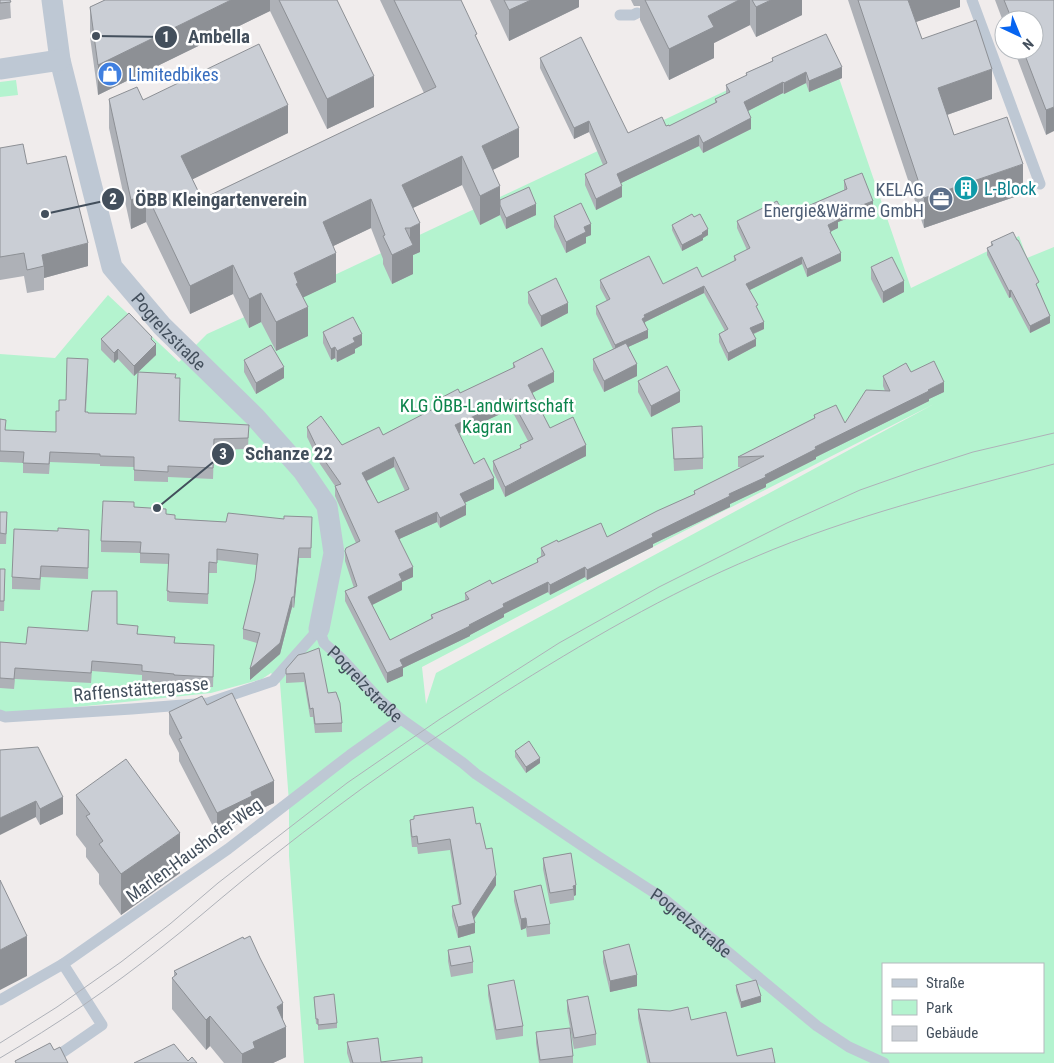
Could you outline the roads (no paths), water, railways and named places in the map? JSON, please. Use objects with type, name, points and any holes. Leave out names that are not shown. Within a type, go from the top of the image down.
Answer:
[{"type":"street","name":"Pogrelzstraße","points":[[52,0],[60,60],[112,267],[162,326],[255,417],[302,470],[327,506],[334,553],[319,629]]},
{"type":"street","points":[[0,69],[60,60]]},
{"type":"lane","points":[[972,0],[1040,184]]},
{"type":"lane","points":[[620,15],[633,15],[637,13]]},
{"type":"lane","name":"Raffenstättergasse","points":[[0,715],[123,710],[208,703],[273,681],[319,629]]},
{"type":"lane","name":"Pogrelzstraße","points":[[319,629],[324,643],[401,719],[476,774],[664,899],[817,1026],[848,1048],[884,1063]]},
{"type":"lane","name":"Marlen-Haushofer-Weg","points":[[0,1000],[63,964],[228,849],[350,755],[401,719]]},
{"type":"lane","points":[[46,1063],[102,1025],[63,964]]},
{"type":"tram line","points":[[0,1043],[57,1007],[121,962],[218,883],[347,783],[440,719],[559,643],[659,587],[787,523],[860,490],[973,452],[1054,433]]},
{"type":"tram line","points":[[0,1058],[62,1019],[123,977],[287,845],[381,775],[502,694],[626,620],[722,571],[791,542],[903,505],[1054,464]]},
{"type":"place","name":"Ambella","points":[[96,36]]},
{"type":"place","name":"Limitedbikes","points":[[110,74]]},
{"type":"place","name":"L-Block","points":[[966,188]]},
{"type":"place","name":"KELAG Energie&Wärme GmbH","points":[[941,199]]},
{"type":"place","name":"ÖBB Kleingartenverein","points":[[45,214]]},
{"type":"place","name":"Schanze 22","points":[[157,508]]},
{"type":"park label","name":"KLG ÖBB-Landwirtschaft Kagran","points":[[487,415]]}]
